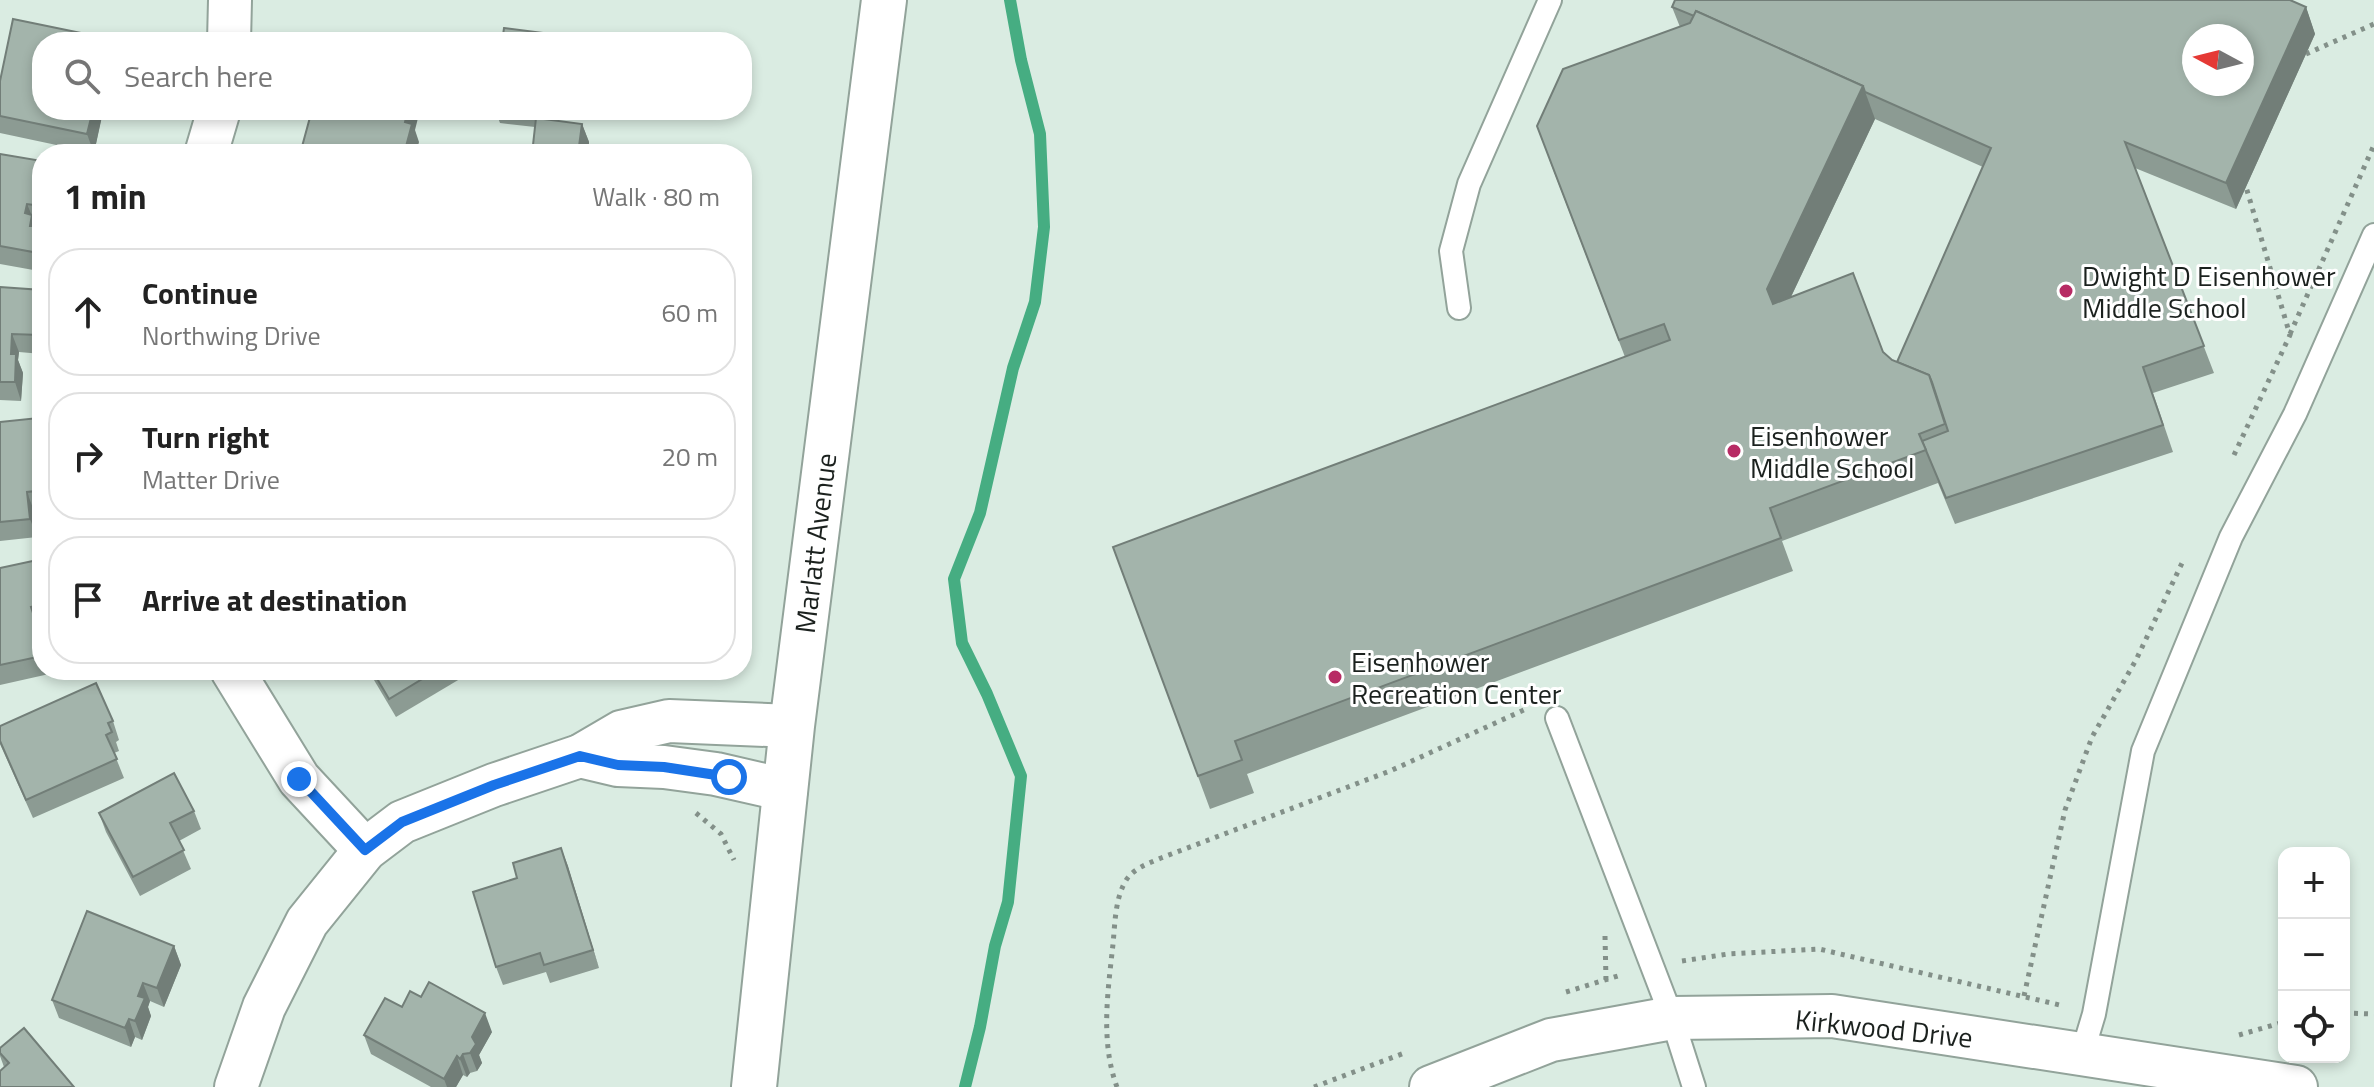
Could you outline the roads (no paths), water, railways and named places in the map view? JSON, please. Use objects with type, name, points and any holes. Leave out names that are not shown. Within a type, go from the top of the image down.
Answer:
[{"type":"street","points":[[229,32],[230,0]]},
{"type":"street","name":"Marlatt Avenue","points":[[754,1087],[792,726],[884,0]]},
{"type":"street","points":[[209,144],[216,120]]},
{"type":"street","points":[[238,680],[299,779],[365,850]]},
{"type":"street","points":[[236,1087],[264,1007],[307,922],[365,850],[402,822],[494,785],[580,756],[621,732],[669,721],[792,726]]},
{"type":"street","points":[[580,756],[618,765],[716,774],[786,790]]},
{"type":"street","name":"Kirkwood Drive","points":[[1431,1087],[1551,1040],[1672,1018],[1832,1016],[2296,1087]]},
{"type":"lane","points":[[1459,308],[1451,251],[1469,184],[1550,0]]},
{"type":"lane","points":[[2082,1054],[2094,1014],[2143,751],[2231,537],[2295,414],[2374,235]]},
{"type":"lane","points":[[1557,718],[1672,1018],[1694,1087]]},
{"type":"waterway","points":[[965,1087],[995,946],[1008,902],[1021,776],[962,643],[954,579],[980,513],[1013,368],[1035,302],[1044,227],[1040,134],[1010,0]]},
{"type":"place","name":"Dwight D Eisenhower Middle School","points":[[2066,291]]},
{"type":"place","name":"Eisenhower Middle School","points":[[1734,451]]},
{"type":"place","name":"Eisenhower Recreation Center","points":[[1335,677]]}]
